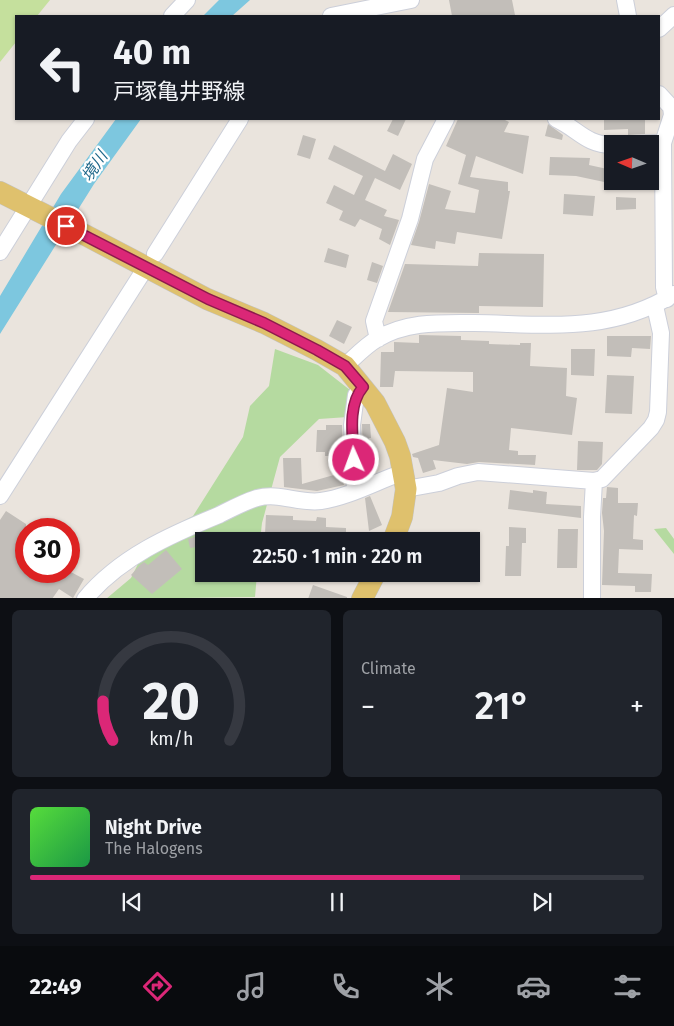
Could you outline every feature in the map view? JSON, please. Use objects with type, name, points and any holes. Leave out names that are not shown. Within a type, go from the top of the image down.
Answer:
[{"type":"main road","points":[[0,192],[208,299],[264,323],[345,366],[375,403],[395,442],[405,480],[402,517],[396,532]]},
{"type":"main road","points":[[362,598],[371,582]]},
{"type":"street","points":[[173,15],[187,0]]},
{"type":"street","points":[[336,15],[411,0]]},
{"type":"street","points":[[625,0],[628,15]]},
{"type":"street","points":[[660,28],[674,15]]},
{"type":"street","points":[[85,598],[109,575],[146,548],[173,534],[258,498],[283,496],[303,501],[321,501],[405,480],[439,483],[458,476],[478,472],[594,481],[602,479],[652,428],[658,412],[665,300],[664,143],[672,115],[672,107],[660,95]]},
{"type":"street","points":[[0,252],[30,207],[69,141],[85,120]]},
{"type":"street","points":[[155,254],[239,120]]},
{"type":"street","points":[[378,339],[374,320],[410,220],[425,159],[445,120]]},
{"type":"street","points":[[558,120],[569,125],[582,137],[591,142],[604,144]]},
{"type":"street","points":[[659,143],[664,143]]},
{"type":"street","points":[[0,496],[141,275]]},
{"type":"street","points":[[345,366],[364,348],[378,339],[409,326],[438,323],[590,324],[623,318],[665,300]]},
{"type":"street","points":[[355,491],[352,425],[356,395],[363,387]]},
{"type":"street","points":[[592,598],[594,481]]},
{"type":"green space","points":[[0,0],[50,0],[38,15],[15,15],[15,43],[0,62]]},
{"type":"green space","points":[[275,349],[318,365],[350,390],[348,417],[319,419],[280,457],[261,532],[195,532],[195,582],[256,582],[255,597],[107,598],[131,578],[151,538],[193,516],[243,437],[250,406],[269,386]]},
{"type":"green space","points":[[666,528],[674,539],[674,554],[654,529]]},
{"type":"water","points":[[219,0],[250,0],[233,15],[204,15]]},
{"type":"water","name":"境川","points":[[115,120],[140,120],[94,184],[0,334],[0,296],[61,194]]},
{"type":"building","points":[[449,0],[512,0],[515,15],[452,15]]},
{"type":"building","points":[[392,120],[406,120],[398,136],[387,131]]},
{"type":"building","points":[[458,120],[505,120],[509,122],[504,132],[529,136],[523,174],[476,156],[470,177],[508,182],[508,191],[510,191],[502,239],[457,232],[455,244],[436,241],[435,249],[411,245],[429,184],[451,191],[445,209],[475,213],[479,190],[458,184],[466,155],[446,146]]},
{"type":"building","points":[[604,120],[645,120],[645,134],[628,135],[628,129],[604,130]]},
{"type":"building","points":[[548,124],[563,135],[562,140],[545,136]]},
{"type":"building","points":[[303,135],[316,139],[310,159],[297,155]]},
{"type":"building","points":[[334,145],[385,171],[393,154],[412,164],[400,190],[375,178],[365,200],[387,210],[384,216],[399,220],[390,245],[379,239],[382,229],[360,219],[355,227],[339,220],[343,211],[326,203],[334,185],[354,195],[363,176],[328,159]]},
{"type":"building","points":[[550,157],[590,158],[589,165],[604,168],[604,182],[576,176],[549,175]]},
{"type":"building","points":[[564,194],[595,196],[593,216],[563,214]]},
{"type":"building","points":[[616,197],[636,198],[636,209],[616,210]]},
{"type":"building","points":[[328,248],[349,255],[346,268],[324,262]]},
{"type":"building","points":[[479,253],[544,254],[543,307],[479,306],[479,313],[388,312],[405,264],[478,266]]},
{"type":"building","points":[[372,262],[383,266],[377,283],[367,280]]},
{"type":"building","points":[[337,320],[352,327],[344,344],[329,336]]},
{"type":"building","points":[[419,335],[461,336],[461,340],[489,341],[489,344],[520,345],[520,343],[531,343],[530,366],[567,368],[566,396],[577,398],[572,435],[511,428],[509,450],[518,451],[518,455],[536,455],[535,465],[479,462],[467,464],[433,460],[436,469],[423,473],[418,458],[413,457],[412,454],[439,445],[447,388],[473,392],[473,372],[395,371],[393,387],[380,387],[381,352],[394,352],[394,342],[419,343]]},
{"type":"building","points":[[607,336],[651,336],[650,349],[632,348],[631,357],[607,356]]},
{"type":"building","points":[[571,349],[595,349],[594,376],[571,375]]},
{"type":"building","points":[[607,375],[634,376],[632,414],[605,413]]},
{"type":"building","points":[[362,424],[370,424],[371,438],[369,438],[372,456],[363,456]]},
{"type":"building","points":[[326,425],[342,425],[343,456],[325,456],[325,452],[316,452],[317,430],[326,430]]},
{"type":"building","points":[[578,441],[603,442],[602,464],[597,470],[577,470]]},
{"type":"building","points":[[283,458],[301,458],[302,484],[341,473],[344,485],[317,491],[284,487]]},
{"type":"building","points":[[373,465],[374,473],[364,477],[364,467]]},
{"type":"building","points":[[607,487],[618,488],[618,503],[638,503],[637,516],[634,515],[633,539],[643,540],[643,550],[619,549],[618,573],[652,574],[651,592],[635,592],[635,586],[602,585],[604,531],[602,513],[603,498],[606,498]]},
{"type":"building","points":[[510,490],[533,493],[533,490],[547,492],[546,504],[581,506],[581,518],[508,509]]},
{"type":"building","points":[[370,496],[382,525],[369,531],[365,498]]},
{"type":"building","points":[[6,511],[17,518],[15,518],[15,583],[80,583],[80,577],[84,579],[73,598],[59,589],[53,598],[0,598],[0,520]]},
{"type":"building","points":[[266,515],[293,516],[293,520],[316,521],[317,517],[326,518],[326,527],[346,528],[346,532],[265,532]]},
{"type":"building","points":[[509,527],[526,528],[526,543],[522,543],[521,576],[505,576],[506,546],[509,546]]},
{"type":"building","points":[[558,529],[578,529],[577,568],[557,568]]},
{"type":"building","points":[[195,537],[195,547],[190,548],[188,539]]},
{"type":"building","points":[[166,550],[182,569],[152,594],[131,575],[141,564],[144,562],[148,565]]},
{"type":"building","points":[[313,585],[347,597],[347,598],[308,598]]},
{"type":"route","points":[[66,226],[208,299],[264,323],[345,366],[363,387],[356,395],[352,425],[354,460]]}]
